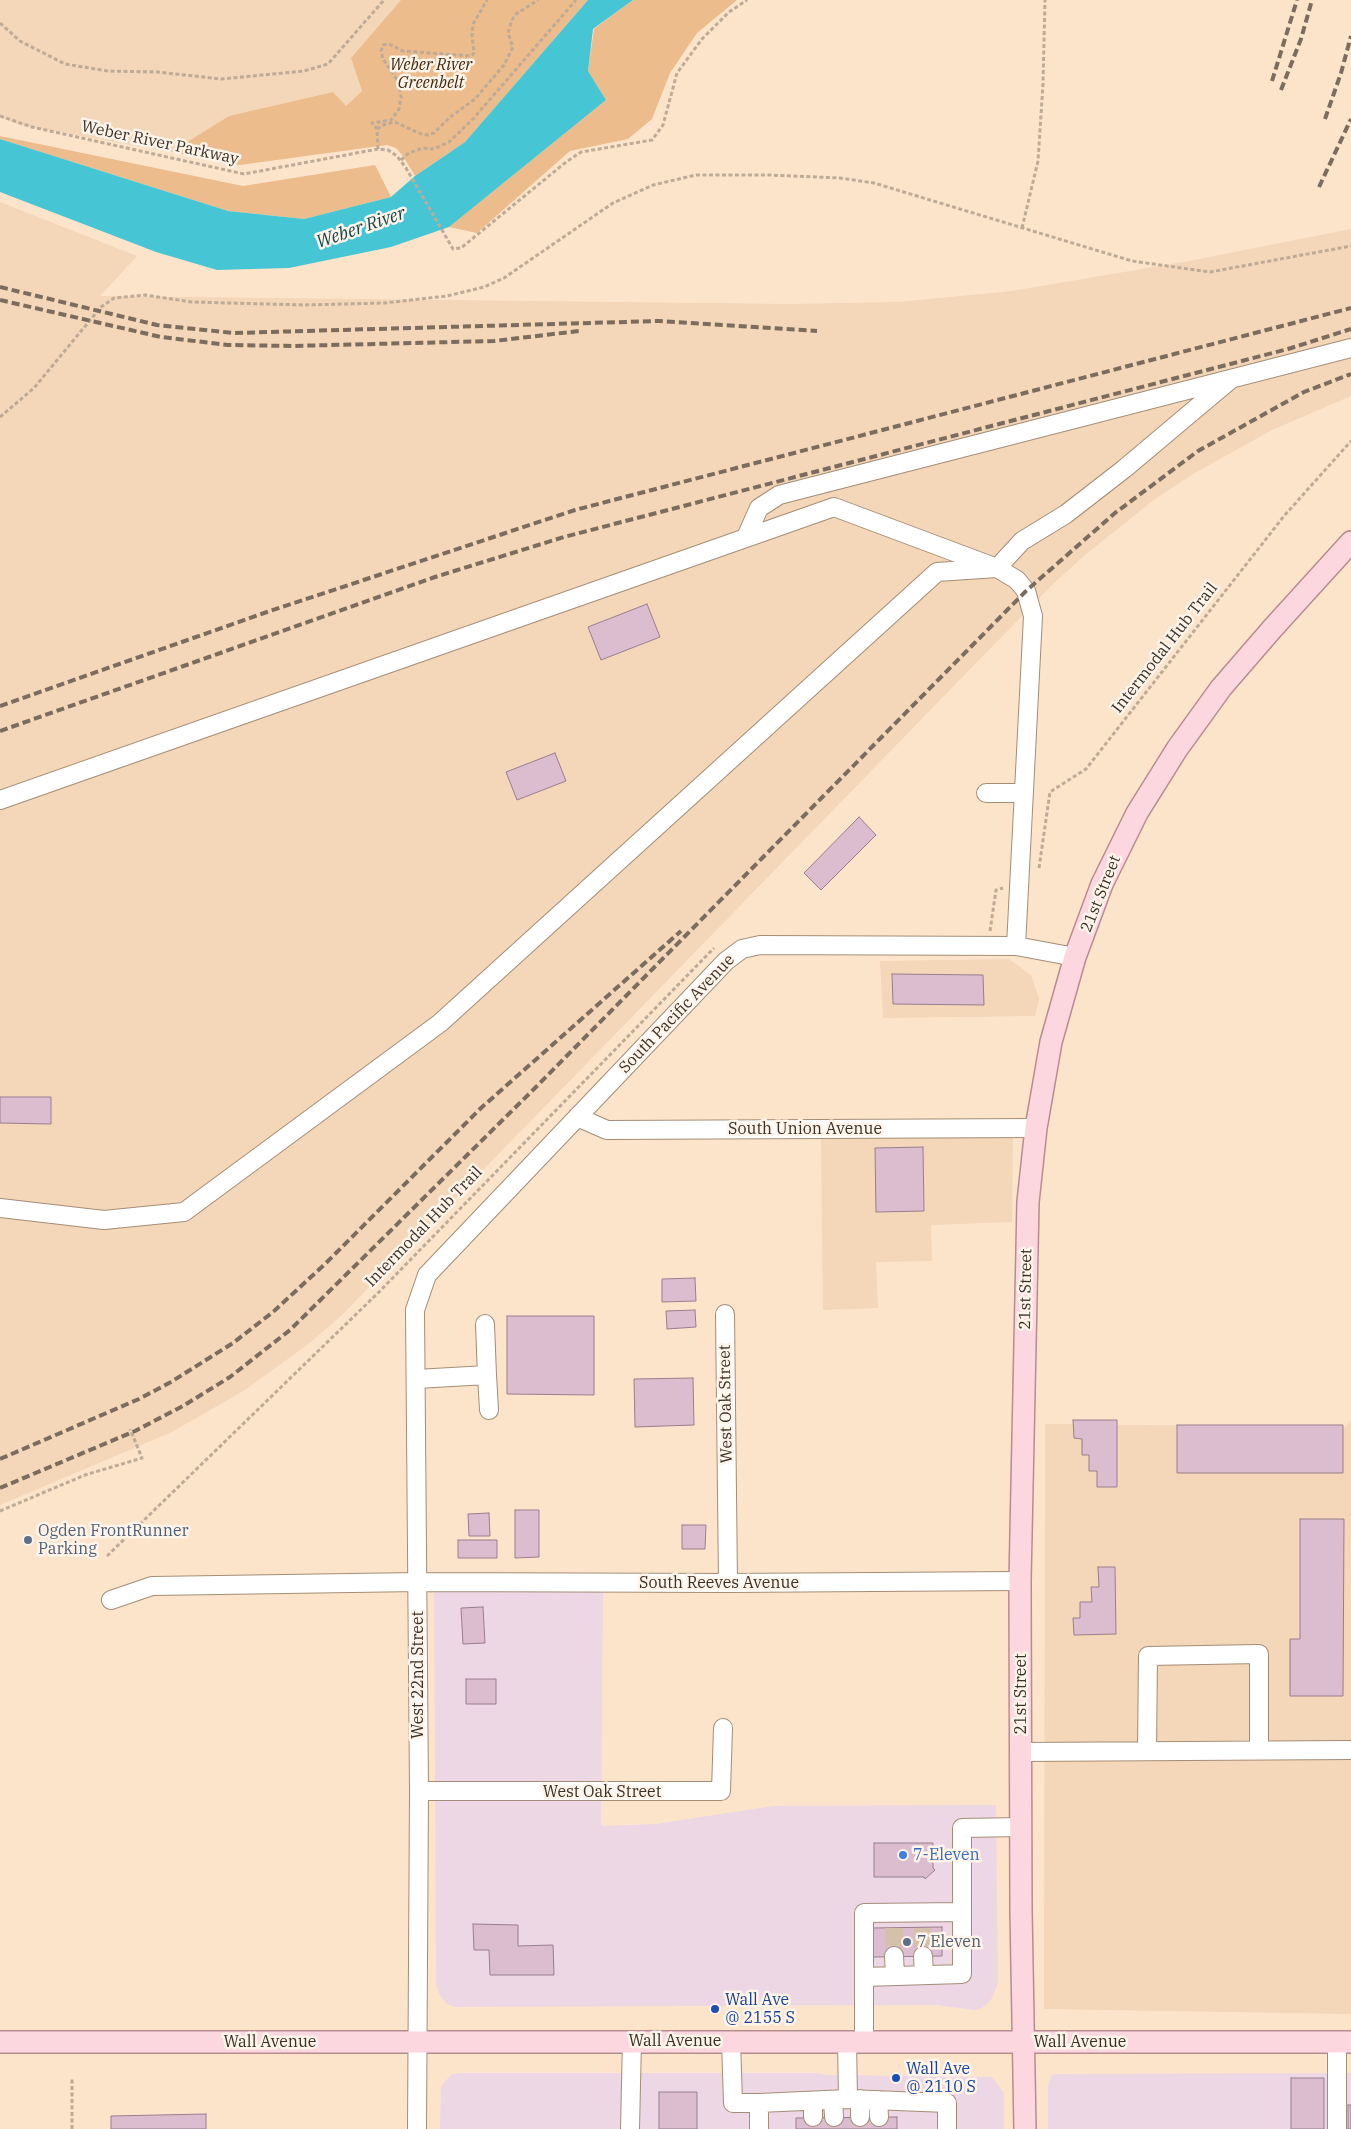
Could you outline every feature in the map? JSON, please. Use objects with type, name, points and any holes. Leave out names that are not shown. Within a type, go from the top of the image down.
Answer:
[{"type":"main road","name":"21st Street","points":[[1025,2129],[1020,1581],[1028,1202],[1036,1128],[1051,1042],[1075,957],[1102,884],[1137,812],[1177,749],[1221,688],[1351,542]]},
{"type":"main road","name":"Wall Avenue","points":[[0,2042],[632,2040],[1344,2042]]},
{"type":"street","points":[[746,537],[759,508],[778,495],[1351,348]]},
{"type":"street","points":[[0,1208],[104,1220],[184,1212],[440,1023],[937,572],[997,568],[1022,541],[1066,514],[1124,470],[1231,379]]},
{"type":"street","points":[[0,800],[834,506],[997,568],[1017,580],[1026,591],[1033,616],[1016,946]]},
{"type":"street","points":[[986,793],[1023,793]]},
{"type":"street","name":"South Pacific Avenue","points":[[415,1310],[427,1275],[726,961],[742,949],[760,945],[986,945],[1016,946],[1075,957]]},
{"type":"street","name":"South Union Avenue","points":[[577,1117],[607,1130],[1036,1128]]},
{"type":"street","name":"West 22nd Street","points":[[415,1310],[419,1792],[417,2129]]},
{"type":"street","name":"West Oak Street","points":[[725,1314],[728,1584]]},
{"type":"street","points":[[485,1324],[489,1410]]},
{"type":"street","points":[[416,1379],[487,1376]]},
{"type":"street","name":"South Reeves Avenue","points":[[111,1600],[152,1586],[418,1582],[728,1584],[1020,1581]]},
{"type":"street","points":[[1147,1751],[1148,1656],[1259,1654],[1259,1750]]},
{"type":"street","name":"West Oak Street","points":[[419,1792],[721,1792],[723,1728]]},
{"type":"street","points":[[1021,1752],[1351,1750]]},
{"type":"street","points":[[864,1977],[962,1974],[962,1828],[1021,1827]]},
{"type":"street","points":[[834,2118],[847,2099],[856,2041],[864,1977],[864,1913],[894,1920],[923,1920],[962,1912]]},
{"type":"street","points":[[894,1956],[895,1976]]},
{"type":"street","points":[[923,1956],[924,1975]]},
{"type":"street","points":[[630,2129],[632,2040]]},
{"type":"street","points":[[731,2041],[733,2103],[759,2102],[813,2109],[847,2099],[879,2109],[947,2102],[947,2129]]},
{"type":"street","points":[[1337,2129],[1344,2042]]},
{"type":"street","points":[[847,2099],[860,2118]]},
{"type":"street","points":[[759,2102],[759,2129]]},
{"type":"path","points":[[0,23],[20,42],[65,64],[108,71],[158,72],[221,79],[304,71],[328,64],[384,0]]},
{"type":"path","points":[[487,0],[474,24],[472,35],[474,53],[471,56],[410,52],[389,44],[383,44],[381,51],[383,59],[400,87],[401,101],[391,120],[372,124],[377,129],[378,149],[388,150],[401,160],[453,248],[461,248],[566,162],[581,152],[652,140],[663,125],[677,72],[702,38],[728,12],[747,0]]},
{"type":"path","points":[[377,129],[383,125],[395,122],[420,134],[434,133],[449,118],[474,99],[504,66],[513,47],[508,33],[512,20],[516,14],[538,0]]},
{"type":"path","points":[[401,160],[409,153],[423,148],[434,149],[448,142],[473,119],[576,0]]},
{"type":"path","points":[[1022,228],[1038,152],[1043,84],[1045,0]]},
{"type":"path","name":"Weber River Parkway","points":[[0,116],[32,127],[244,174],[378,149]]},
{"type":"path","points":[[0,416],[34,388],[101,307],[114,298],[145,295],[192,302],[304,305],[384,303],[447,296],[484,287],[504,278],[613,204],[653,185],[696,176],[769,175],[840,178],[874,183],[1132,261],[1210,272],[1351,246]]},
{"type":"path","name":"Intermodal Hub Trail","points":[[1038,874],[1050,792],[1086,769],[1284,516],[1351,441]]},
{"type":"path","points":[[986,945],[994,920],[996,890],[1010,885]]},
{"type":"path","name":"Intermodal Hub Trail","points":[[107,1556],[379,1292],[710,949],[718,946]]},
{"type":"path","points":[[0,1511],[85,1475],[142,1458],[130,1429]]},
{"type":"path","points":[[72,2079],[72,2129]]},
{"type":"shaded area","points":[[0,0],[401,0],[351,58],[362,91],[346,106],[333,92],[229,116],[171,152],[20,125],[0,117]]},
{"type":"shaded area","points":[[0,202],[137,256],[100,296],[790,304],[899,302],[1012,291],[1189,261],[1351,229],[1351,396],[1272,430],[1193,474],[1155,499],[1085,555],[1052,585],[342,1315],[311,1342],[245,1390],[172,1432],[0,1505]]},
{"type":"shaded area","points":[[1009,959],[1031,975],[1039,998],[1035,1016],[883,1018],[880,961]]},
{"type":"shaded area","points":[[1013,1136],[1012,1222],[931,1225],[932,1261],[876,1262],[878,1308],[823,1310],[821,1138]]},
{"type":"shaded area","points":[[1351,1420],[1351,2014],[1044,2009],[1045,1424],[1346,1427]]},
{"type":"shaded area","points":[[434,1591],[603,1591],[601,1826],[656,1824],[773,1806],[996,1805],[998,1983],[991,2000],[982,2008],[975,2010],[936,2005],[455,2007],[447,2004],[439,1994],[436,1983]]},
{"type":"shaded area","points":[[459,2073],[815,2073],[827,2075],[992,2077],[1004,2093],[1004,2129],[440,2129],[441,2086],[451,2075]]},
{"type":"shaded area","points":[[1351,2073],[1351,2129],[1048,2129],[1048,2086],[1051,2076],[1055,2074]]},
{"type":"green space","name":"Weber River Greenbelt","points":[[401,0],[588,0],[465,142],[415,176],[396,148],[387,145],[240,165],[171,152],[229,116],[333,92],[346,106],[362,91],[351,58]]},
{"type":"green space","points":[[633,0],[737,0],[697,33],[670,73],[652,119],[628,139],[570,151],[477,233],[449,227],[606,100],[588,71],[594,29]]},
{"type":"green space","points":[[0,136],[243,186],[375,165],[391,197],[304,219],[228,211],[0,139]]},
{"type":"water","name":"Weber River","points":[[588,0],[633,0],[593,29],[588,71],[606,100],[449,227],[391,247],[289,268],[217,270],[156,252],[0,192],[0,139],[228,211],[304,219],[391,197],[415,176],[465,142]]},
{"type":"building","points":[[647,604],[660,637],[601,660],[588,627]]},
{"type":"building","points":[[555,753],[566,781],[517,800],[506,772]]},
{"type":"building","points":[[859,817],[876,835],[821,890],[804,873]]},
{"type":"building","points":[[892,974],[983,975],[984,1005],[893,1004]]},
{"type":"building","points":[[0,1097],[51,1097],[51,1124],[0,1123]]},
{"type":"building","points":[[923,1147],[924,1211],[876,1212],[875,1148]]},
{"type":"building","points":[[695,1278],[696,1301],[662,1302],[662,1279]]},
{"type":"building","points":[[695,1310],[696,1327],[667,1329],[666,1311]]},
{"type":"building","points":[[507,1316],[594,1316],[594,1395],[507,1394]]},
{"type":"building","points":[[693,1378],[694,1425],[635,1427],[634,1379]]},
{"type":"building","points":[[1073,1420],[1117,1420],[1117,1487],[1097,1487],[1097,1471],[1089,1471],[1089,1455],[1082,1455],[1082,1439],[1074,1438]]},
{"type":"building","points":[[1177,1425],[1343,1425],[1343,1473],[1177,1473]]},
{"type":"building","points":[[515,1510],[539,1510],[539,1557],[515,1558]]},
{"type":"building","points":[[489,1513],[490,1536],[469,1536],[468,1514]]},
{"type":"building","points":[[1300,1519],[1344,1519],[1343,1696],[1290,1696],[1290,1639],[1300,1639]]},
{"type":"building","points":[[682,1525],[706,1525],[705,1549],[682,1549]]},
{"type":"building","points":[[458,1540],[497,1540],[497,1558],[458,1558]]},
{"type":"building","points":[[1098,1567],[1115,1567],[1116,1634],[1074,1635],[1073,1618],[1080,1618],[1080,1602],[1092,1602],[1091,1587],[1099,1587]]},
{"type":"building","points":[[483,1607],[485,1643],[463,1644],[461,1608]]},
{"type":"building","points":[[466,1679],[496,1679],[496,1704],[466,1704]]},
{"type":"building","name":"7-Eleven","points":[[874,1843],[933,1843],[933,1868],[935,1870],[925,1879],[924,1877],[874,1877]]},
{"type":"building","points":[[473,1924],[518,1925],[518,1946],[553,1945],[554,1975],[490,1975],[489,1950],[474,1950]]},
{"type":"building","name":"7 Eleven","points":[[942,1927],[942,1956],[873,1957],[872,1928]]},
{"type":"building","points":[[1291,2078],[1324,2078],[1324,2129],[1291,2129]]},
{"type":"building","points":[[659,2092],[697,2092],[697,2129],[659,2129]]},
{"type":"building","points":[[1348,2105],[1351,2105],[1351,2129],[1348,2129]]},
{"type":"building","points":[[206,2114],[206,2129],[111,2129],[111,2116]]},
{"type":"building","points":[[897,2117],[897,2129],[796,2129],[796,2118]]},
{"type":"tunnel","points":[[894,1928],[894,1956]]},
{"type":"tunnel","points":[[923,1928],[923,1956]]},
{"type":"railway","points":[[1272,81],[1297,0]]},
{"type":"railway","points":[[1281,90],[1301,39],[1312,0]]},
{"type":"railway","points":[[1325,119],[1341,73],[1351,36]]},
{"type":"railway","points":[[1319,187],[1351,119]]},
{"type":"railway","points":[[0,287],[157,325],[234,333],[659,321],[817,331]]},
{"type":"railway","points":[[0,300],[161,337],[228,345],[292,346],[494,341],[579,331]]},
{"type":"railway","points":[[0,706],[267,612],[575,510],[1351,308]]},
{"type":"railway","points":[[0,731],[435,577],[564,537],[1288,349],[1351,329]]},
{"type":"railway","points":[[0,1488],[135,1431],[183,1406],[230,1377],[290,1330],[534,1089],[1026,591],[1115,513],[1198,451],[1304,392],[1351,374]]},
{"type":"railway","points":[[0,1459],[139,1399],[171,1382],[233,1343],[273,1312],[325,1264],[481,1108],[681,931]]},
{"type":"place","name":"Ogden FrontRunner Parking","points":[[28,1540]]},
{"type":"place","name":"7-Eleven","points":[[903,1855]]},
{"type":"place","name":"7 Eleven","points":[[907,1942]]},
{"type":"place","name":"Wall Ave @ 2155 S","points":[[715,2009]]},
{"type":"place","name":"Wall Ave @ 2110 S","points":[[896,2078]]}]
